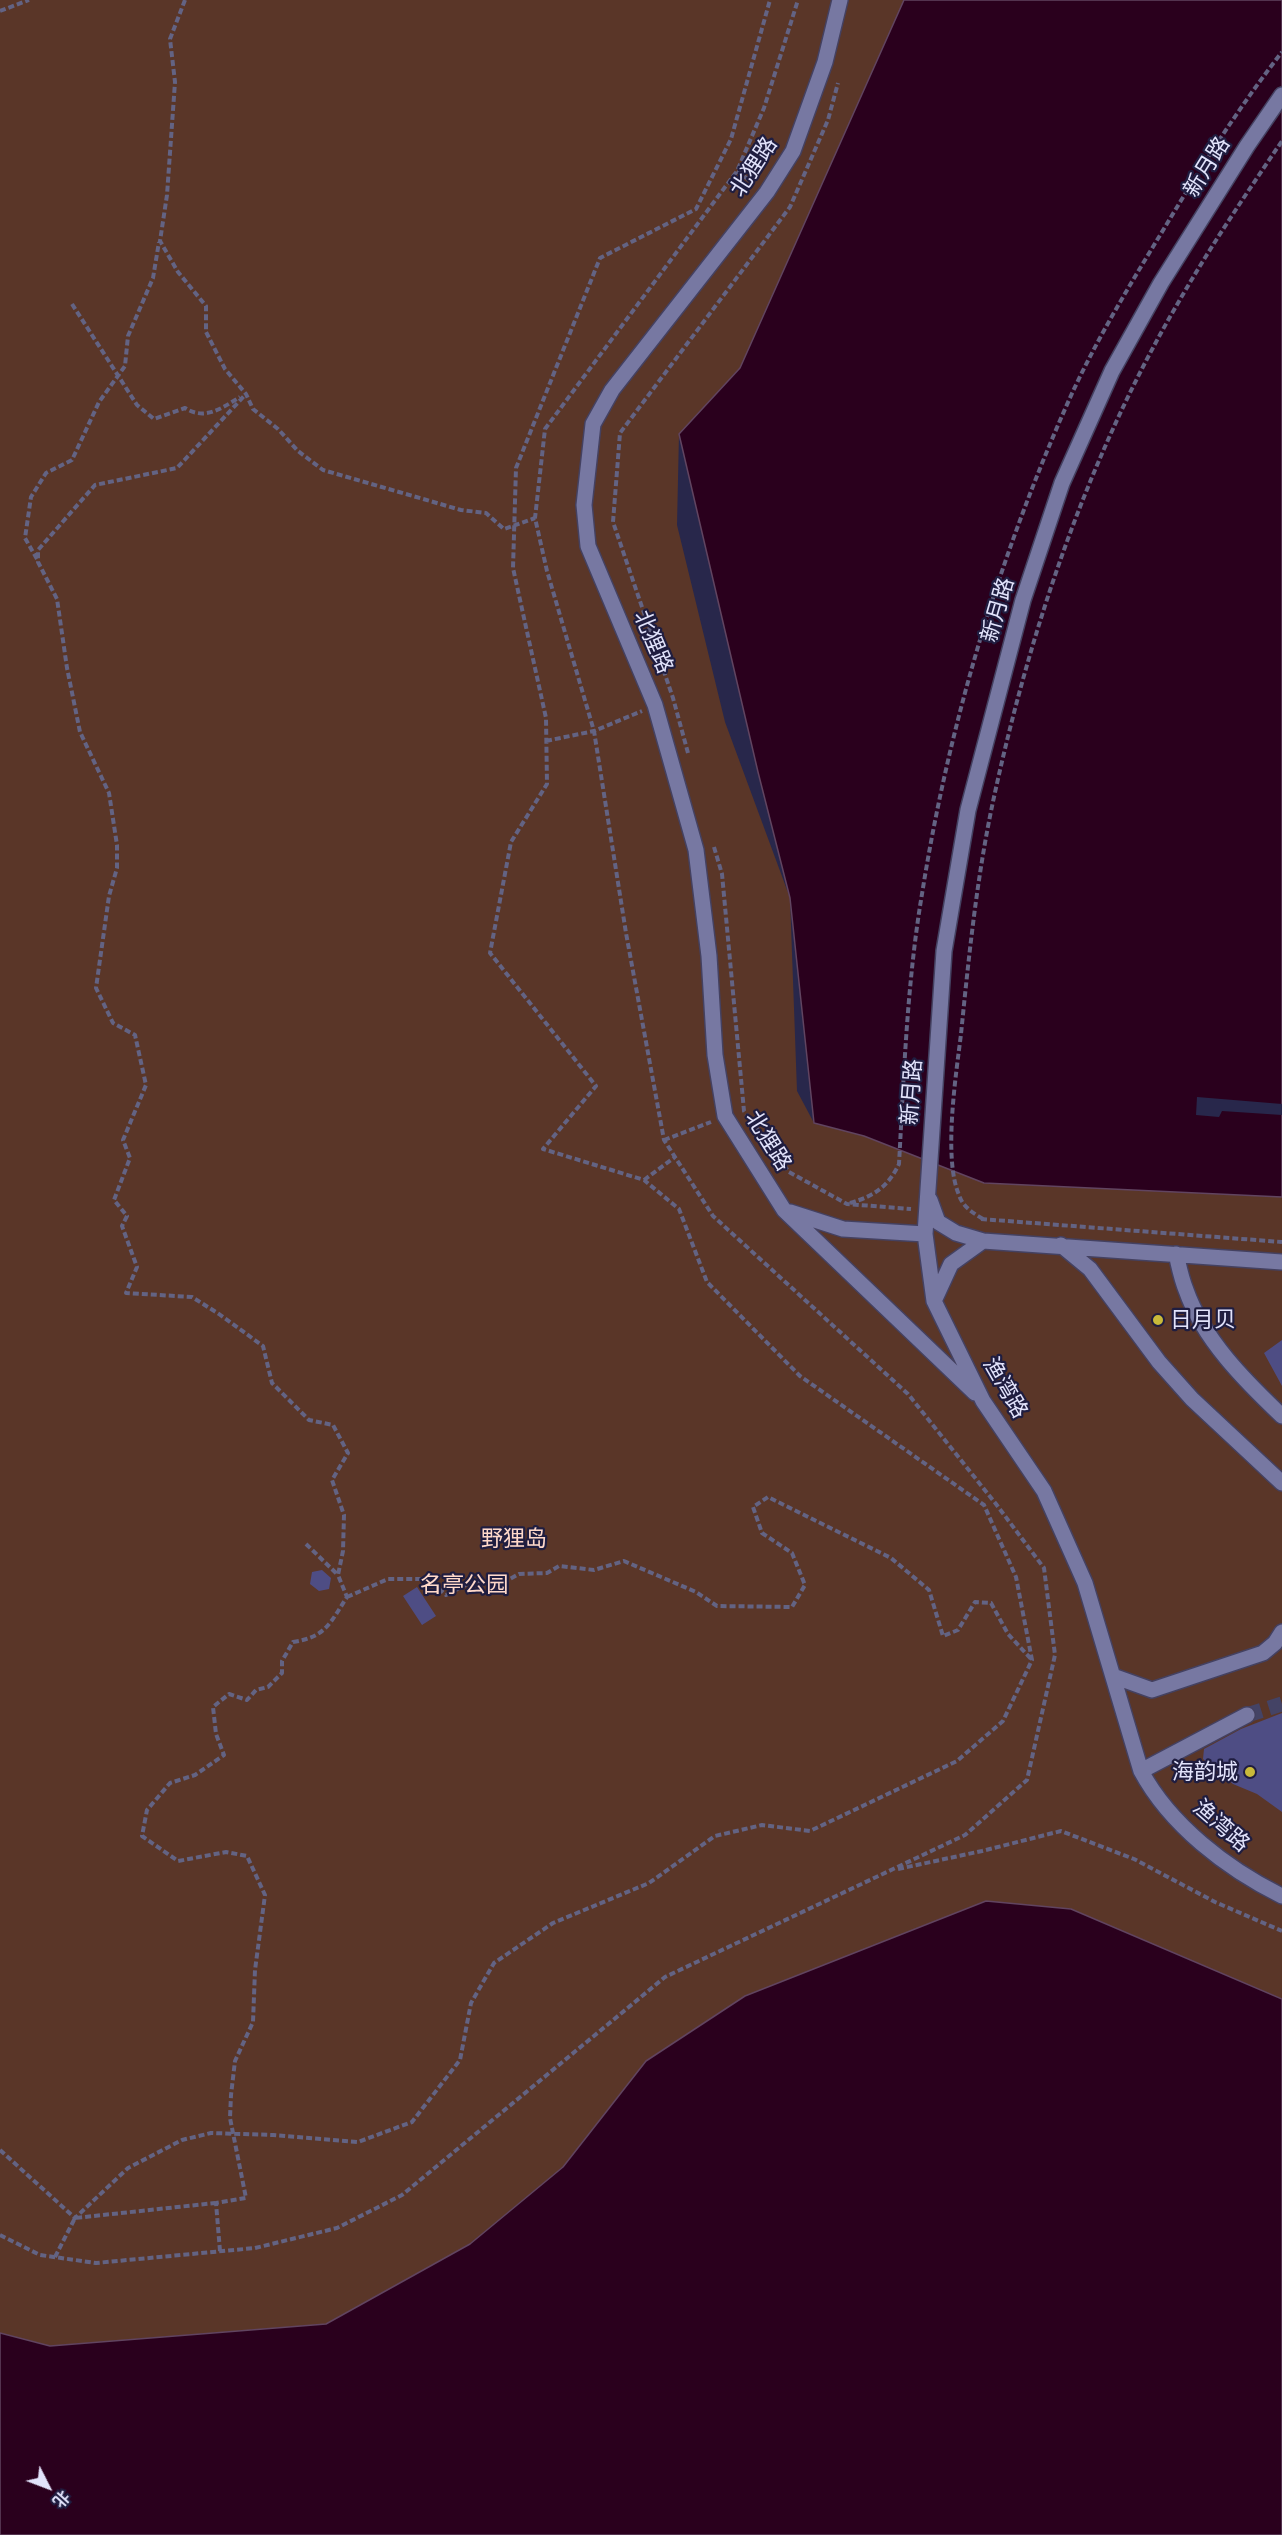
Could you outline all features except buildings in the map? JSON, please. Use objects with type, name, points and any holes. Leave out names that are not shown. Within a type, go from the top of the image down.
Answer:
[{"type":"street","name":"北狸路","points":[[840,0],[825,62],[793,151],[760,201],[612,390],[593,424],[584,505],[588,546],[655,705],[696,850],[709,956],[715,1055],[725,1116],[784,1210],[983,1401]]},
{"type":"street","name":"新月路","points":[[928,1195],[944,951],[968,810],[1023,600],[1062,483],[1112,371],[1161,283],[1246,146],[1282,95]]},
{"type":"street","name":"渔湾路","points":[[928,1195],[925,1233],[934,1300],[983,1401],[1044,1491],[1085,1583],[1141,1771],[1151,1790],[1184,1827],[1236,1870],[1282,1896]]},
{"type":"street","points":[[928,1195],[938,1222],[956,1233],[983,1241],[1282,1262]]},
{"type":"street","points":[[784,1210],[843,1229],[925,1233]]},
{"type":"street","points":[[934,1300],[951,1264],[983,1241]]},
{"type":"street","points":[[1061,1245],[1090,1269],[1160,1362],[1192,1399],[1282,1483]]},
{"type":"street","points":[[1176,1254],[1186,1291],[1204,1326],[1254,1389],[1282,1416]]},
{"type":"street","points":[[1113,1676],[1152,1690],[1263,1653],[1275,1643],[1282,1632]]},
{"type":"street","points":[[1141,1771],[1247,1716]]},
{"type":"path","points":[[0,11],[29,0]]},
{"type":"path","points":[[185,0],[170,39],[175,82],[167,195],[153,278],[128,336],[125,366],[99,402],[72,460],[46,473],[31,497],[25,538],[57,599],[67,668],[80,732],[109,793],[117,845],[117,868],[107,906],[96,988],[113,1023],[135,1035],[146,1085],[123,1140],[130,1158],[114,1200],[127,1216],[122,1226],[137,1267],[126,1293],[192,1297],[219,1314],[263,1346],[272,1383],[309,1420],[333,1425],[348,1453],[332,1480],[344,1515],[344,1551],[338,1575]]},
{"type":"path","points":[[55,2257],[75,2218],[128,2169],[182,2140],[211,2133],[358,2142],[412,2122],[460,2060],[471,2002],[494,1963],[553,1923],[650,1883],[715,1836],[762,1824],[810,1831],[957,1761],[1003,1721],[1032,1660],[1016,1577],[984,1505],[800,1376],[707,1282],[679,1209],[644,1180],[543,1149],[596,1086],[490,953],[511,842],[547,784],[546,718],[513,568],[516,468],[600,258],[696,209],[730,139],[770,0]]},
{"type":"path","points":[[0,2235],[40,2255],[96,2264],[255,2248],[337,2228],[402,2195],[665,1977],[965,1835],[1027,1780],[1055,1655],[1044,1568],[990,1495],[908,1394],[713,1216],[664,1140],[626,933],[594,731],[547,571],[535,518],[545,429],[737,171],[764,108],[798,0]]},
{"type":"path","points":[[691,764],[673,698],[613,522],[620,433],[790,207],[828,120],[839,76]]},
{"type":"path","points":[[983,1219],[963,1203],[958,1194],[951,1165],[956,1070],[980,879],[993,798],[1019,696],[1045,603],[1093,477],[1133,387],[1177,303],[1282,141]]},
{"type":"path","points":[[160,241],[178,272],[206,306],[206,332],[225,369],[246,394],[253,409],[278,429],[298,451],[323,470],[461,510],[486,513],[504,529],[535,518]]},
{"type":"path","points":[[72,304],[136,405],[154,419],[185,408],[195,414],[213,414],[246,394]]},
{"type":"path","points":[[38,562],[39,550],[95,484],[177,468],[246,394]]},
{"type":"path","points":[[546,741],[594,731],[673,698]]},
{"type":"path","points":[[712,841],[722,874],[744,1111],[789,1172],[847,1204],[927,1210]]},
{"type":"path","points":[[664,1140],[744,1111]]},
{"type":"path","points":[[644,1180],[675,1157]]},
{"type":"path","points":[[972,1220],[1282,1242]]},
{"type":"path","points":[[0,2150],[75,2218],[246,2198],[230,2118],[235,2061],[253,2022],[255,1970],[265,1895],[247,1856],[226,1852],[178,1862],[142,1836],[147,1810],[170,1783],[195,1775],[224,1755],[216,1734],[213,1707],[229,1694],[247,1700],[256,1690],[268,1687],[282,1673],[282,1661],[293,1642],[312,1639],[329,1624],[347,1597],[387,1579],[428,1578],[446,1595],[475,1580],[497,1586],[519,1574],[547,1573],[559,1566],[594,1570],[624,1561],[696,1592],[717,1606],[792,1607],[805,1585],[792,1553],[762,1533],[753,1507],[768,1497],[891,1558],[929,1590],[943,1636],[957,1630],[975,1602],[991,1603],[1008,1634],[1032,1660]]},
{"type":"path","points":[[306,1544],[338,1575],[347,1597]]},
{"type":"path","points":[[892,1870],[1061,1831],[1134,1859],[1215,1902],[1282,1931]]},
{"type":"path","points":[[216,2203],[220,2251]]},
{"type":"green space","name":"野狸岛","points":[[0,0],[904,0],[740,368],[679,434],[677,525],[725,722],[790,898],[797,1091],[814,1123],[864,1136],[1282,1197],[1282,1999],[1071,1909],[646,2061],[563,2167],[470,2244],[326,2324],[50,2346],[0,2333]]},
{"type":"shaded area","points":[[904,0],[1282,0],[1282,1197],[984,1183],[864,1136],[814,1123],[790,898],[758,772],[679,434],[740,368]]},
{"type":"shaded area","points":[[986,1901],[1071,1909],[1282,1999],[1282,2535],[0,2535],[0,2333],[50,2346],[326,2324],[470,2244],[563,2167],[646,2061],[745,1996]]},
{"type":"pier","points":[[1197,1097],[1282,1104],[1282,1115],[1222,1111],[1219,1117],[1196,1115]]},
{"type":"tunnel","points":[[1247,1715],[1282,1704]]},
{"type":"place","name":"日月贝","points":[[1158,1320]]},
{"type":"place","name":"海韵城","points":[[1250,1772]]},
{"type":"park label","name":"名亭公园","points":[[464,1585]]}]
